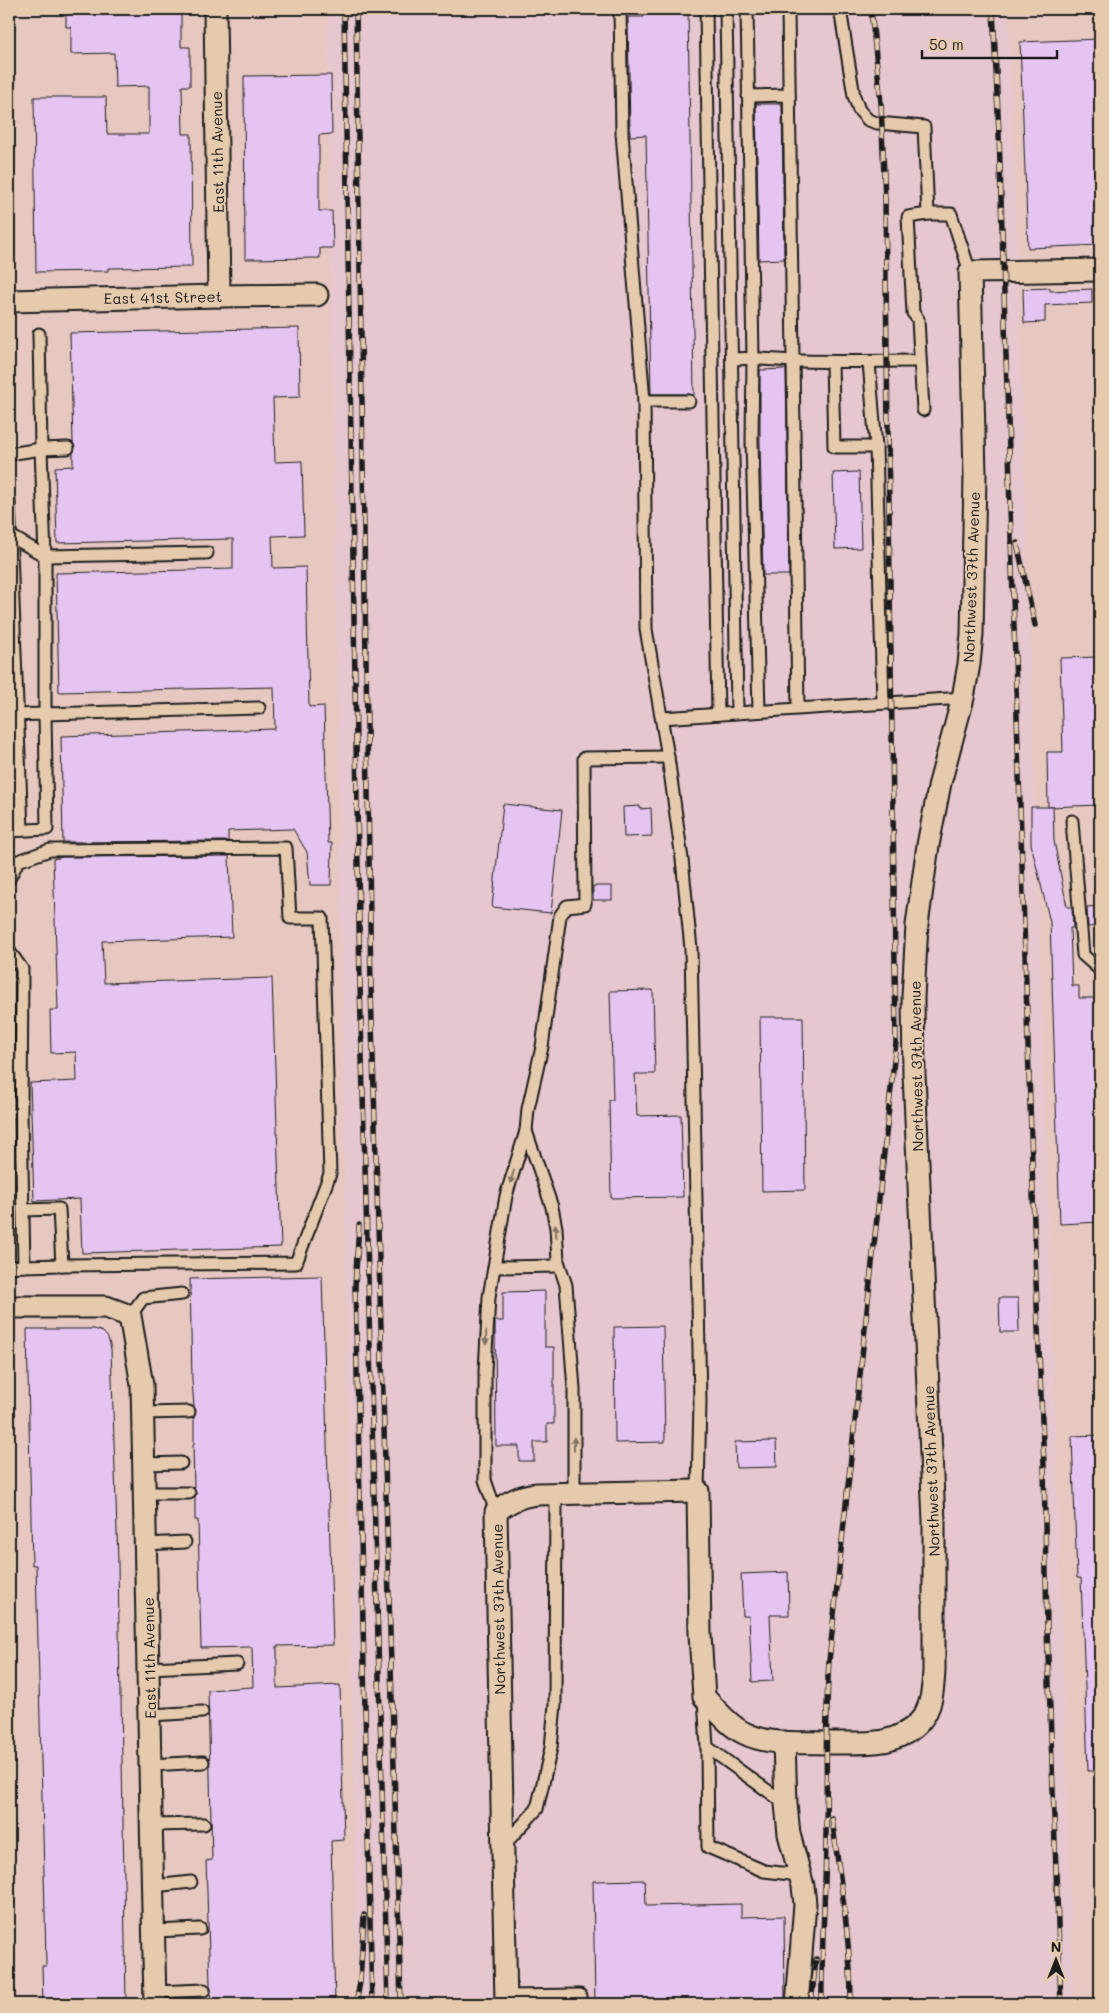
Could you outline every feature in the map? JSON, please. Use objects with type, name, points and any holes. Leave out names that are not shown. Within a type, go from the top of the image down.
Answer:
[{"type":"street","name":"East 11th Avenue","points":[[215,9],[219,296]]},
{"type":"street","points":[[970,272],[1100,270]]},
{"type":"street","name":"Northwest 37th Avenue","points":[[704,1697],[736,1728],[762,1739],[784,1742],[865,1743],[894,1738],[910,1730],[920,1721],[928,1707],[932,1690],[934,1521],[914,1066],[913,997],[917,925],[928,845],[940,783],[963,698],[972,634],[975,532],[970,272]]},
{"type":"street","name":"East 41st Street","points":[[9,301],[317,295]]},
{"type":"street","points":[[9,1307],[106,1307],[130,1316]]},
{"type":"street","name":"East 11th Avenue","points":[[130,1316],[142,1385],[155,1998]]},
{"type":"street","points":[[698,1491],[700,1635],[704,1697]]},
{"type":"street","name":"Northwest 37th Avenue","points":[[506,2000],[496,1512],[519,1496],[565,1493],[698,1491]]},
{"type":"street","points":[[784,1742],[786,1804],[792,1850],[805,1904],[797,2004]]},
{"type":"lane","points":[[620,9],[622,133],[644,401],[646,630],[650,662],[668,757],[687,899],[692,974],[700,1401],[698,1491]]},
{"type":"lane","points":[[706,9],[718,714]]},
{"type":"lane","points":[[726,9],[737,712]]},
{"type":"lane","points":[[747,9],[753,358],[752,460],[759,711]]},
{"type":"lane","points":[[788,9],[798,708]]},
{"type":"lane","points":[[840,9],[854,96],[863,115],[868,120],[882,125],[924,127],[928,214]]},
{"type":"lane","points":[[726,35],[747,34]]},
{"type":"lane","points":[[748,96],[789,95]]},
{"type":"lane","points":[[922,410],[918,319],[913,313],[908,216],[951,214],[970,272]]},
{"type":"lane","points":[[9,831],[47,829],[45,556],[39,334]]},
{"type":"lane","points":[[732,359],[753,358],[832,362],[920,361]]},
{"type":"lane","points":[[832,362],[834,447],[876,447]]},
{"type":"lane","points":[[869,362],[876,447],[883,703]]},
{"type":"lane","points":[[644,401],[689,401]]},
{"type":"lane","points":[[9,454],[41,448],[68,448]]},
{"type":"lane","points":[[9,501],[13,714],[22,830]]},
{"type":"lane","points":[[9,535],[45,556],[207,553]]},
{"type":"lane","points":[[662,718],[963,698]]},
{"type":"lane","points":[[13,714],[259,708]]},
{"type":"lane","points":[[496,1512],[486,1480],[486,1333],[489,1297],[506,1196],[526,1131],[528,1109],[545,1032],[561,912],[566,906],[572,904],[585,904],[584,758],[668,757]]},
{"type":"lane","points":[[1072,821],[1083,955],[1100,970]]},
{"type":"lane","points":[[9,879],[18,861],[50,850],[286,848],[290,918],[322,918],[330,1174],[296,1263],[9,1267]]},
{"type":"lane","points":[[9,951],[22,969],[24,1266]]},
{"type":"lane","points":[[504,1845],[537,1809],[551,1748],[555,1704],[565,1493],[574,1409],[566,1285],[559,1266],[552,1207],[526,1131]]},
{"type":"lane","points":[[23,1210],[59,1209],[62,1265]]},
{"type":"lane","points":[[495,1267],[559,1266]]},
{"type":"lane","points":[[130,1316],[143,1298],[182,1294]]},
{"type":"lane","points":[[143,1413],[189,1412]]},
{"type":"lane","points":[[144,1464],[181,1463]]},
{"type":"lane","points":[[145,1494],[189,1493]]},
{"type":"lane","points":[[146,1544],[185,1542]]},
{"type":"lane","points":[[149,1668],[237,1664]]},
{"type":"lane","points":[[704,1697],[707,1747],[708,1847],[764,1870],[799,1875]]},
{"type":"lane","points":[[150,1715],[202,1712]]},
{"type":"lane","points":[[707,1747],[786,1804]]},
{"type":"lane","points":[[151,1765],[204,1762]]},
{"type":"lane","points":[[152,1825],[204,1824]]},
{"type":"lane","points":[[154,1886],[191,1882]]},
{"type":"lane","points":[[155,1931],[200,1929]]},
{"type":"lane","points":[[155,1998],[204,1990]]},
{"type":"lane","points":[[506,2000],[580,1995],[580,2004]]},
{"type":"shaded area","points":[[327,9],[1007,9],[1016,219],[1074,2004],[357,2004]]},
{"type":"building","points":[[66,9],[181,9],[181,47],[190,47],[190,86],[182,86],[183,134],[191,134],[192,267],[108,268],[108,271],[36,272],[34,97],[106,97],[107,134],[149,134],[149,86],[115,87],[114,53],[71,54],[71,27],[66,27]]},
{"type":"building","points":[[644,9],[688,9],[694,395],[651,394],[646,135],[630,136],[628,17],[644,17]]},
{"type":"building","points":[[1100,39],[1100,245],[1028,248],[1020,42]]},
{"type":"building","points":[[331,75],[332,134],[319,135],[319,211],[332,211],[333,248],[320,248],[320,258],[245,259],[244,76]]},
{"type":"building","points":[[756,104],[782,104],[784,259],[759,260]]},
{"type":"building","points":[[1050,288],[1050,291],[1092,289],[1092,303],[1045,305],[1045,322],[1024,323],[1023,289]]},
{"type":"building","points":[[299,328],[300,397],[273,398],[275,462],[302,461],[304,535],[272,536],[273,568],[306,567],[309,707],[324,706],[328,843],[332,843],[331,885],[310,885],[307,852],[293,829],[228,831],[228,841],[63,842],[61,736],[275,729],[274,687],[59,692],[56,573],[233,569],[233,539],[57,543],[55,467],[73,466],[75,448],[73,442],[70,333]]},
{"type":"building","points":[[786,369],[789,575],[763,575],[760,370]]},
{"type":"building","points":[[859,472],[861,548],[835,549],[833,473]]},
{"type":"building","points":[[1100,657],[1100,805],[1048,807],[1047,752],[1063,752],[1060,658]]},
{"type":"building","points":[[503,804],[562,810],[551,913],[492,907]]},
{"type":"building","points":[[640,806],[640,809],[651,808],[652,836],[624,837],[623,807]]},
{"type":"building","points":[[1031,807],[1053,807],[1054,841],[1067,907],[1072,907],[1073,928],[1070,928],[1072,986],[1079,986],[1079,998],[1100,998],[1100,1222],[1060,1224],[1050,922],[1031,844]]},
{"type":"building","points":[[229,856],[232,937],[102,941],[104,983],[272,978],[281,1247],[82,1253],[80,1199],[34,1201],[30,1083],[77,1081],[76,1052],[51,1053],[50,1010],[58,1010],[53,859],[63,857]]},
{"type":"building","points":[[593,886],[612,886],[612,900],[593,900]]},
{"type":"building","points":[[1100,906],[1100,926],[1088,927],[1087,907]]},
{"type":"building","points":[[653,990],[655,1074],[635,1074],[637,1116],[681,1115],[683,1197],[611,1198],[609,1100],[613,1100],[610,991]]},
{"type":"building","points":[[760,1017],[803,1017],[805,1190],[762,1191]]},
{"type":"building","points":[[322,1276],[333,1645],[277,1646],[277,1688],[340,1685],[344,1840],[331,1841],[335,2004],[210,2004],[206,1861],[212,1860],[208,1690],[253,1687],[252,1647],[201,1648],[198,1520],[195,1520],[196,1493],[194,1488],[193,1444],[196,1411],[192,1381],[190,1279]]},
{"type":"building","points":[[545,1291],[545,1347],[554,1347],[554,1424],[547,1424],[547,1442],[534,1442],[534,1461],[519,1461],[519,1446],[496,1446],[495,1321],[503,1321],[503,1292]]},
{"type":"building","points":[[999,1298],[1018,1298],[1019,1332],[1000,1332]]},
{"type":"building","points":[[663,1326],[665,1442],[615,1443],[614,1327]]},
{"type":"building","points":[[27,1329],[94,1329],[103,1332],[108,1338],[111,1349],[118,1563],[126,2004],[43,2004],[42,1966],[46,1966],[45,1912],[36,1565],[32,1565]]},
{"type":"building","points":[[1100,1435],[1100,1771],[1088,1771],[1081,1578],[1077,1578],[1072,1436]]},
{"type":"building","points":[[776,1441],[777,1467],[736,1468],[735,1442]]},
{"type":"building","points":[[788,1572],[789,1615],[770,1615],[773,1681],[752,1682],[749,1616],[743,1616],[741,1574]]},
{"type":"building","points":[[645,1880],[646,1906],[741,1904],[741,1917],[784,1916],[785,2004],[595,2004],[593,1881]]},
{"type":"railway","points":[[344,9],[360,984],[388,2004]]},
{"type":"railway","points":[[356,9],[371,988],[401,2004]]},
{"type":"railway","points":[[822,2004],[829,1661],[896,1042],[885,200],[881,103],[871,9]]},
{"type":"railway","points":[[993,9],[999,134],[1010,483]]},
{"type":"railway","points":[[1009,478],[1061,2004]]},
{"type":"railway","points":[[1017,543],[1035,625]]},
{"type":"railway","points":[[359,1225],[355,1286],[372,2004]]},
{"type":"railway","points":[[832,1818],[847,1934],[851,2004]]},
{"type":"railway","points":[[356,2004],[360,1982],[364,1915]]},
{"type":"railway","points":[[811,2004],[816,1959]]}]
